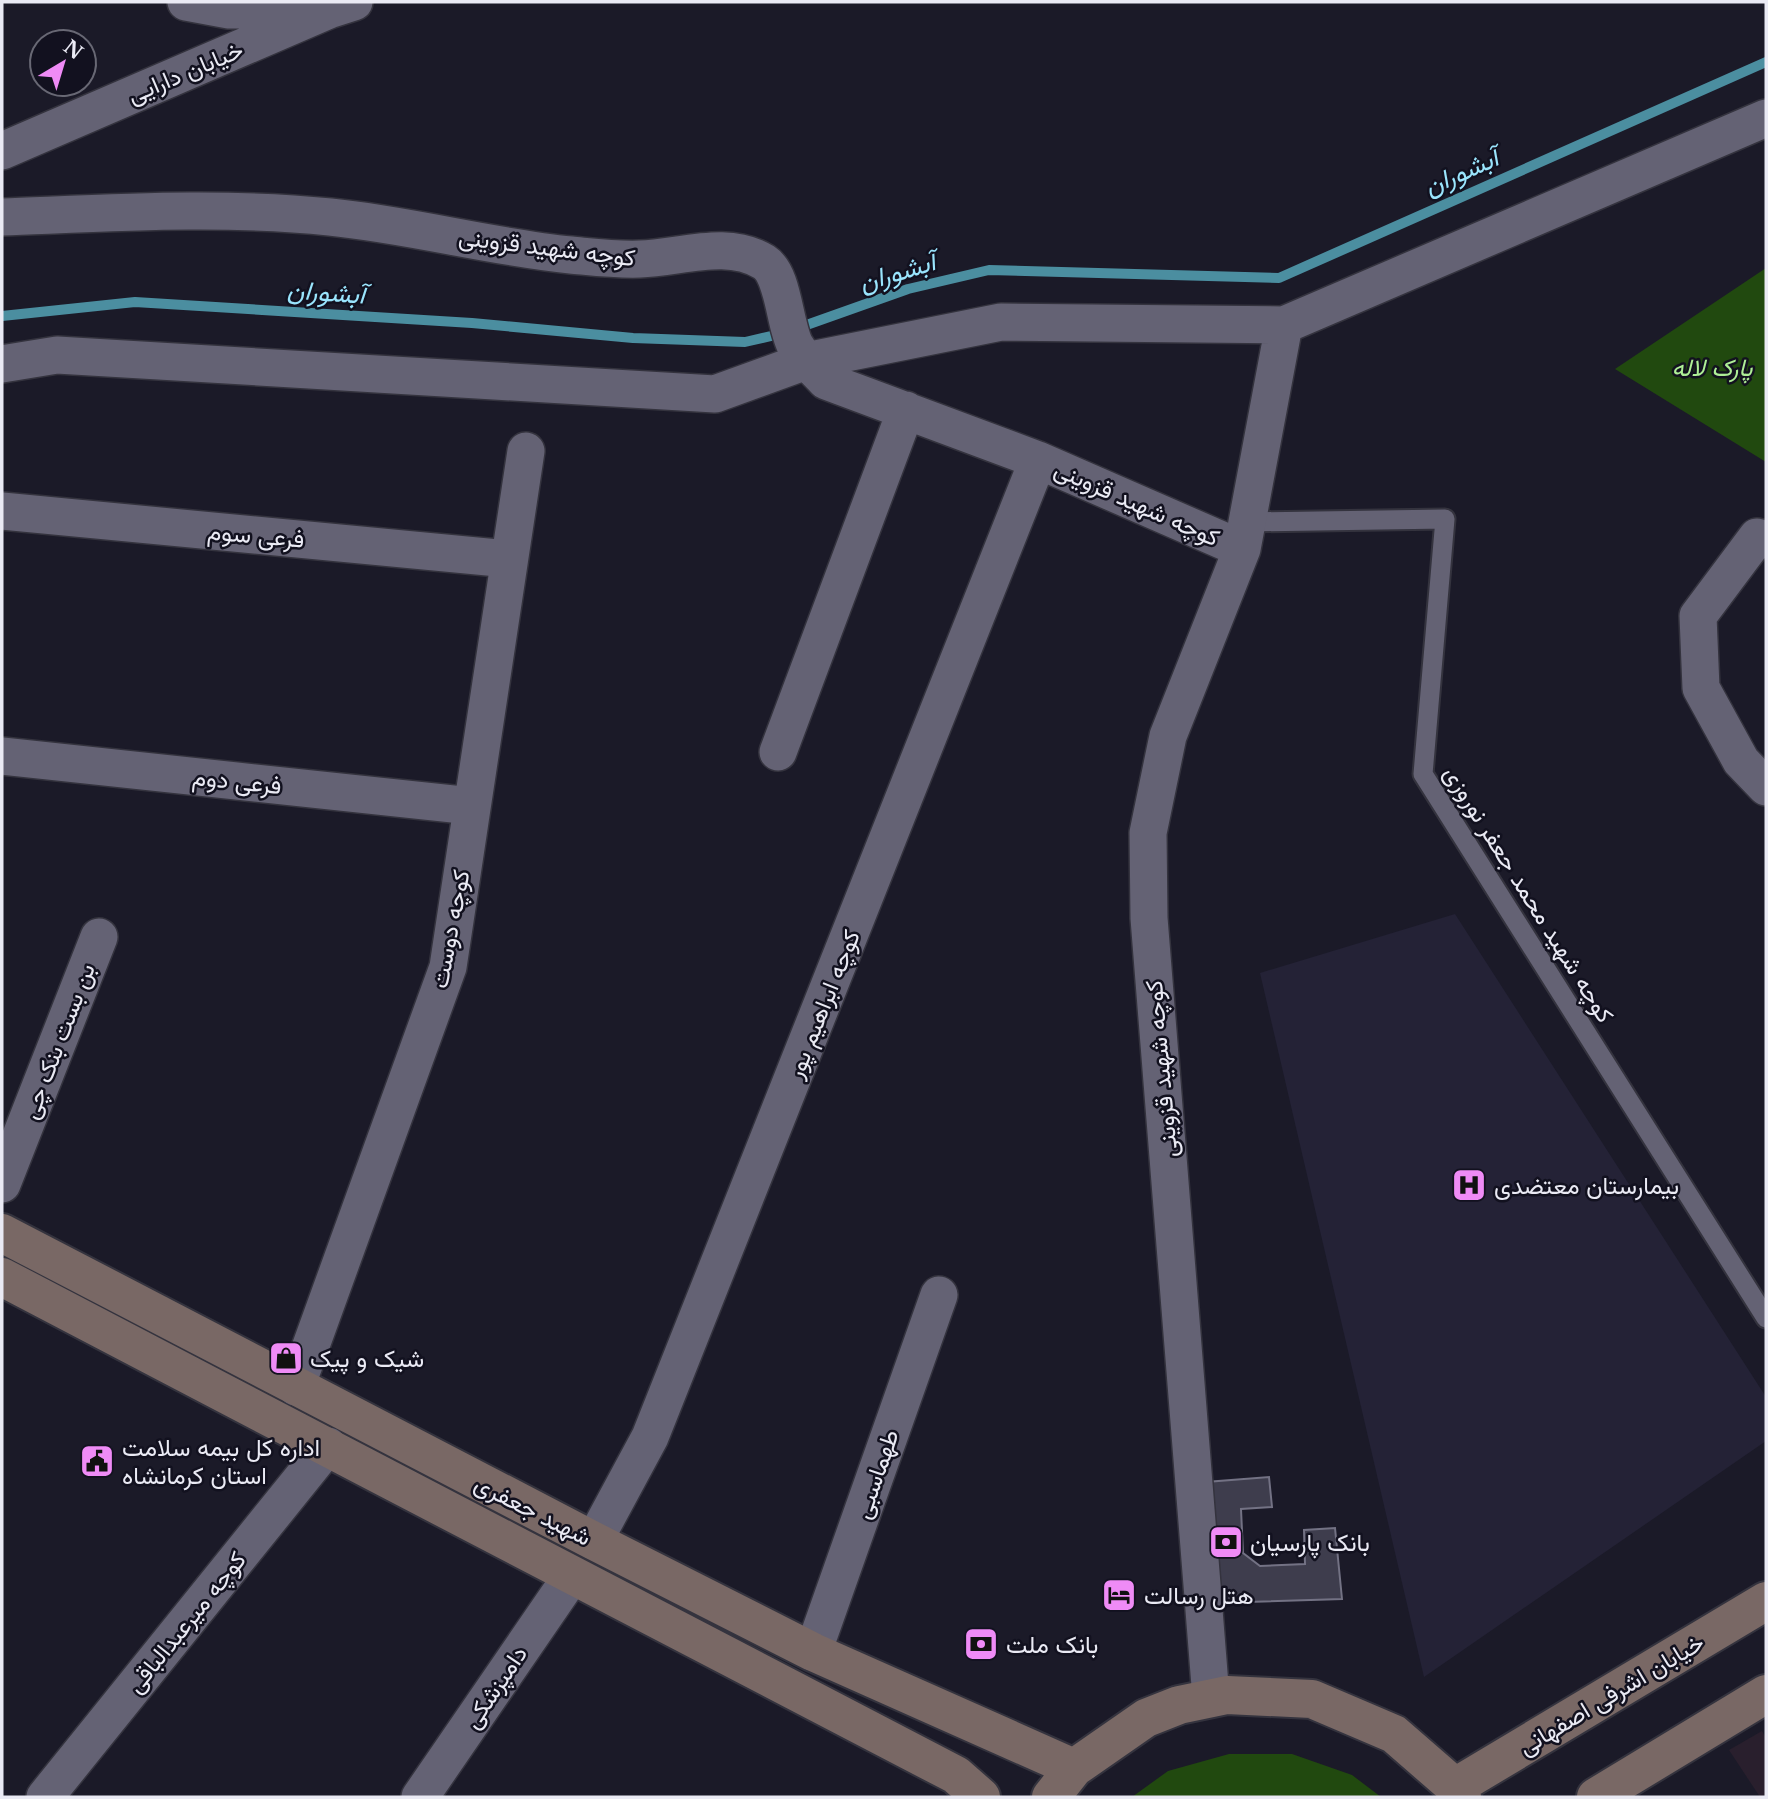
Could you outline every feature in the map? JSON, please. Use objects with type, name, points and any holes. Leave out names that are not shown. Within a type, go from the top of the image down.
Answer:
[{"type":"main road","name":"شهید جعفری","points":[[2,1233],[1062,1783]]},
{"type":"main road","name":"شهید جعفری","points":[[2,1277],[328,1446],[571,1577],[956,1775],[981,1797]]},
{"type":"main road","name":"خیابان اشرفی اصفهانی","points":[[1458,1792],[1766,1601]]},
{"type":"main road","points":[[1596,1797],[1766,1694]]},
{"type":"main road","points":[[1062,1783],[1146,1718],[1179,1705],[1227,1695],[1312,1699],[1394,1734],[1458,1792]]},
{"type":"street","points":[[186,2],[228,6],[341,6]]},
{"type":"street","name":"خیابان دارایی","points":[[2,151],[341,6]]},
{"type":"street","points":[[2,364],[57,355],[715,394],[800,352],[1001,322],[1284,325],[1766,118]]},
{"type":"street","name":"کوچه شهید قزوینی","points":[[2,217],[148,212],[330,217],[418,228],[474,242],[570,255],[639,259],[733,251],[745,253],[774,270],[800,352],[826,381],[1245,536],[1168,736],[1148,833],[1149,918],[1211,1698]]},
{"type":"street","points":[[1245,536],[1284,325]]},
{"type":"street","points":[[778,752],[906,410]]},
{"type":"street","name":"کوچه دوست","points":[[296,1387],[448,967],[526,451]]},
{"type":"street","name":"کوچه ابراهیم پور","points":[[594,1541],[650,1437],[1038,460]]},
{"type":"street","name":"فرعی سوم","points":[[2,511],[509,559]]},
{"type":"street","points":[[1766,540],[1757,537],[1698,616],[1700,688],[1741,761],[1766,787]]},
{"type":"street","name":"فرعی دوم","points":[[2,756],[472,806]]},
{"type":"street","name":"بن بست بنک چی","points":[[2,1184],[99,937]]},
{"type":"street","name":"طهماسبی","points":[[813,1652],[939,1295]]},
{"type":"street","name":"کوچه میرعبدالباقی","points":[[45,1797],[328,1446]]},
{"type":"street","name":"دامپزشکی","points":[[420,1797],[571,1577]]},
{"type":"lane","name":"کوچه شهید محمد جعفر نوروزی","points":[[1245,536],[1446,519],[1423,774],[1766,1318]]},
{"type":"shaded area","name":"بیمارستان معتضدی","points":[[1455,914],[1766,1397],[1766,1441],[1424,1677],[1260,973]]},
{"type":"shaded area","points":[[1762,1731],[1766,1738],[1766,1797],[1760,1797],[1729,1750]]},
{"type":"green space","name":"پارک لاله","points":[[1766,268],[1766,462],[1615,369]]},
{"type":"green space","points":[[1229,1754],[1292,1754],[1352,1775],[1381,1797],[1132,1797],[1168,1771]]},
{"type":"building","name":"بانک پارسیان","points":[[1269,1477],[1272,1507],[1241,1509],[1243,1553],[1260,1566],[1305,1564],[1304,1530],[1335,1528],[1342,1599],[1214,1603],[1206,1482]]},
{"type":"waterway","name":"آبشوران","points":[[2,316],[135,302],[472,323],[633,338],[745,342],[784,333],[908,289],[989,270],[1279,278],[1766,62]]},
{"type":"place","name":"بیمارستان معتضدی","points":[[1469,1185]]},
{"type":"place","name":"شیک و پیک","points":[[286,1358]]},
{"type":"place","name":"اداره کل بیمه سلامت استان کرمانشاه","points":[[97,1461]]},
{"type":"place","name":"بانک پارسیان","points":[[1226,1542]]},
{"type":"place","name":"هتل رسالت","points":[[1119,1595]]},
{"type":"place","name":"بانک ملت","points":[[981,1644]]}]
